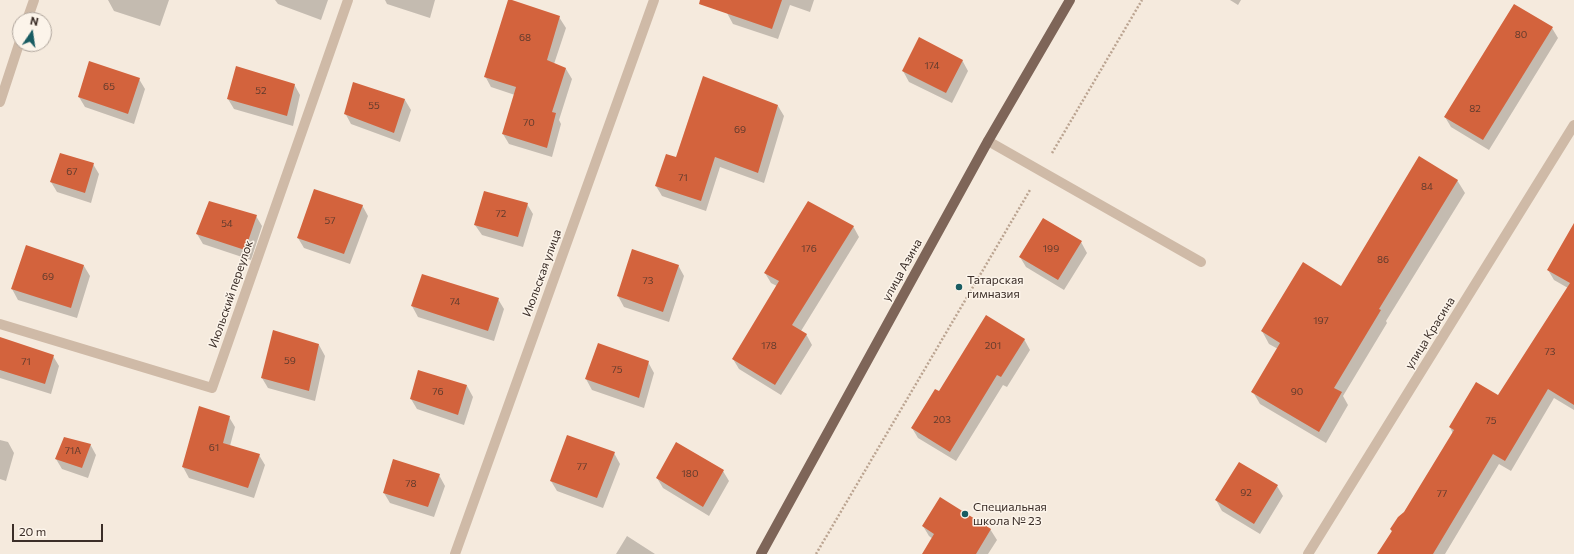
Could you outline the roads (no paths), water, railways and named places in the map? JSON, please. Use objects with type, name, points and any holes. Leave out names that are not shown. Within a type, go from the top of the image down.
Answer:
[{"type":"main road","name":"улица Азина","points":[[761,554],[988,142],[1070,0]]},
{"type":"street","points":[[30,12],[34,0]]},
{"type":"street","name":"Июльский переулок","points":[[0,324],[212,388],[348,0]]},
{"type":"street","name":"Июльская улица","points":[[455,554],[654,0]]},
{"type":"street","points":[[0,102],[16,52]]},
{"type":"street","name":"улица Красина","points":[[1308,554],[1574,125]]},
{"type":"street","points":[[988,142],[1201,262]]},
{"type":"place","name":"Татарская гимназия","points":[[959,287]]},
{"type":"place","name":"Специальная школа № 23","points":[[965,514]]}]
